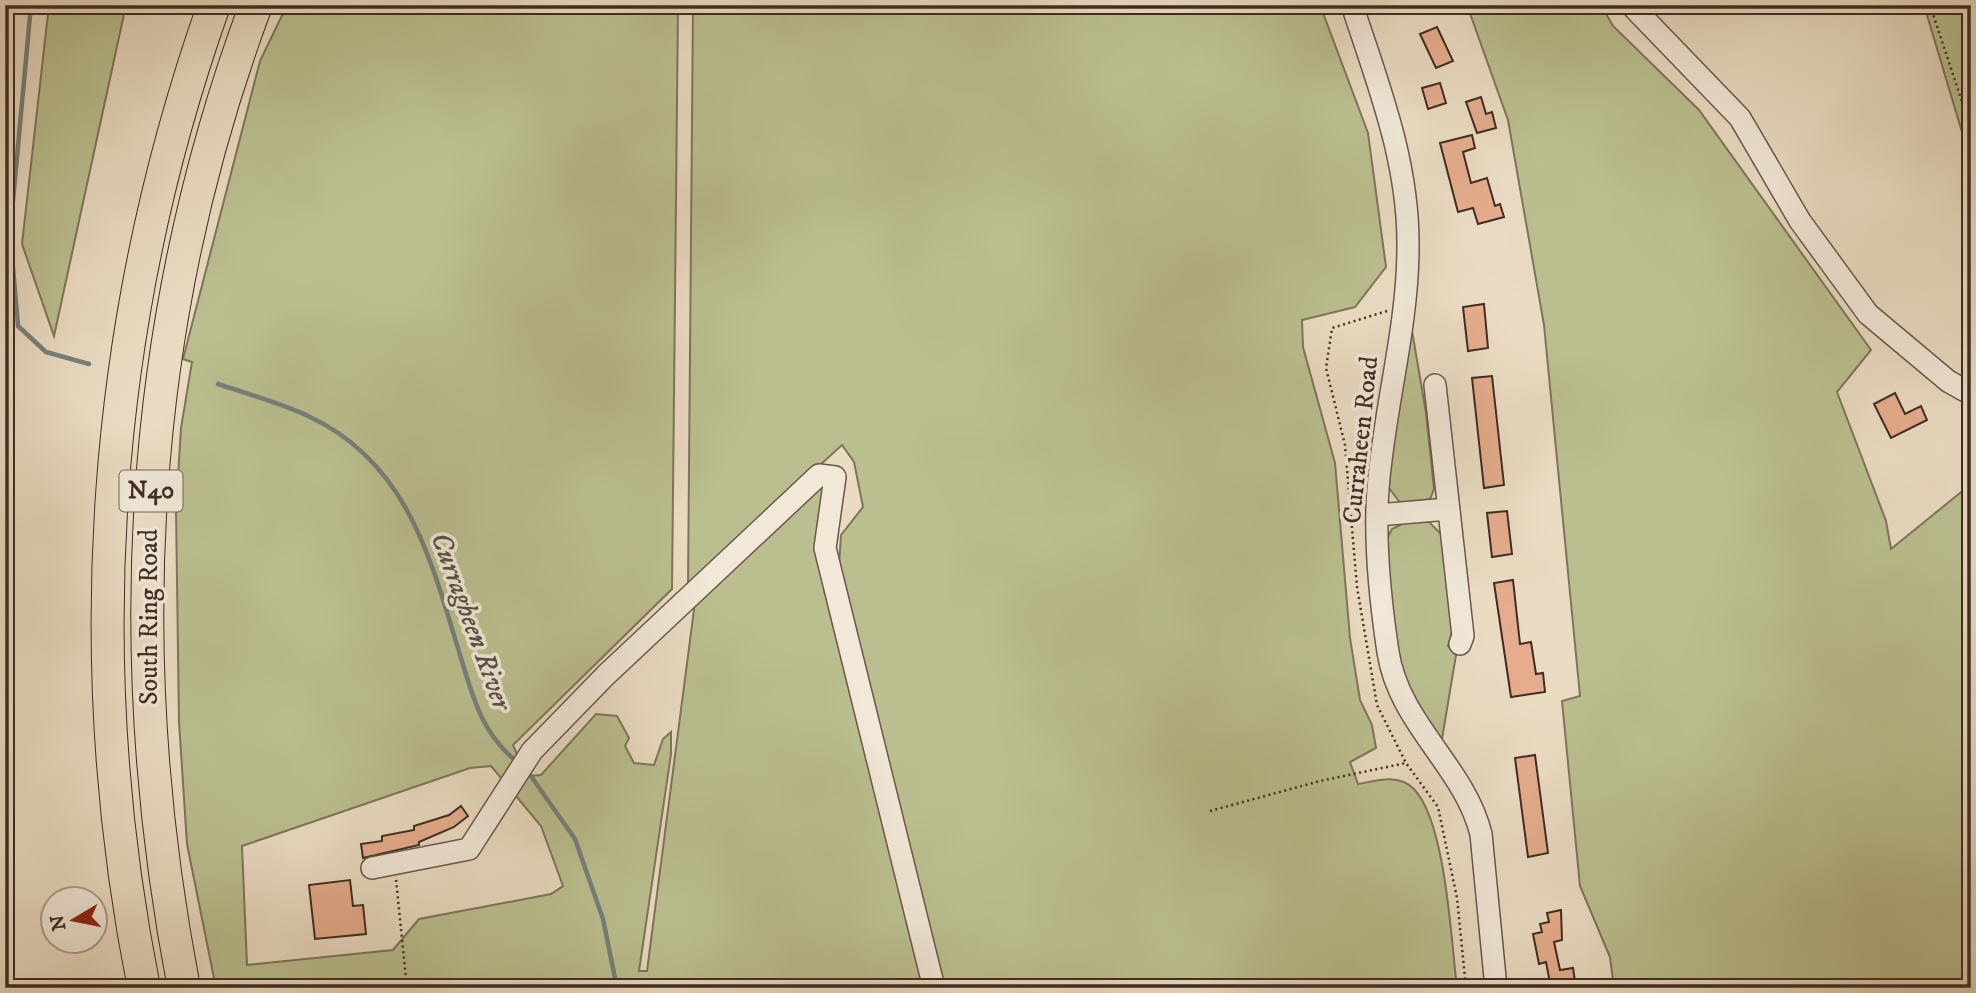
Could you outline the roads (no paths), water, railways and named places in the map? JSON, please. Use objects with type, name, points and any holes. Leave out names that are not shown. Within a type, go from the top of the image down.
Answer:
[{"type":"highway","name":"South Ring Road","points":[[144,988],[126,888],[110,748],[106,594],[113,464],[129,335],[143,257],[180,110],[214,5]]},
{"type":"highway","name":"South Ring Road","points":[[184,988],[157,826],[152,769],[146,657],[148,535],[160,403],[188,241],[218,118],[256,5]]},
{"type":"street","name":"Curraheen Road","points":[[1352,5],[1399,158],[1408,235],[1406,287],[1382,457],[1378,515],[1381,588],[1394,680],[1402,701],[1464,788],[1475,810],[1481,834],[1496,988]]},
{"type":"street","points":[[1631,5],[1740,118],[1800,221],[1868,314],[1948,380],[1971,394]]},
{"type":"street","points":[[1434,385],[1463,636],[1460,644]]},
{"type":"street","points":[[372,868],[469,849],[532,751],[606,675],[819,475],[835,477],[825,548],[934,988]]},
{"type":"street","points":[[1378,515],[1448,509]]},
{"type":"waterway","name":"Curragheen River","points":[[31,5],[10,233],[18,326],[46,352],[89,364]]},
{"type":"waterway","name":"Curragheen River","points":[[218,384],[308,416],[342,436],[370,459],[411,517],[426,550],[469,685],[486,726],[516,761]]},
{"type":"waterway","name":"Curragheen River","points":[[526,769],[575,839],[603,919],[617,988]]}]
